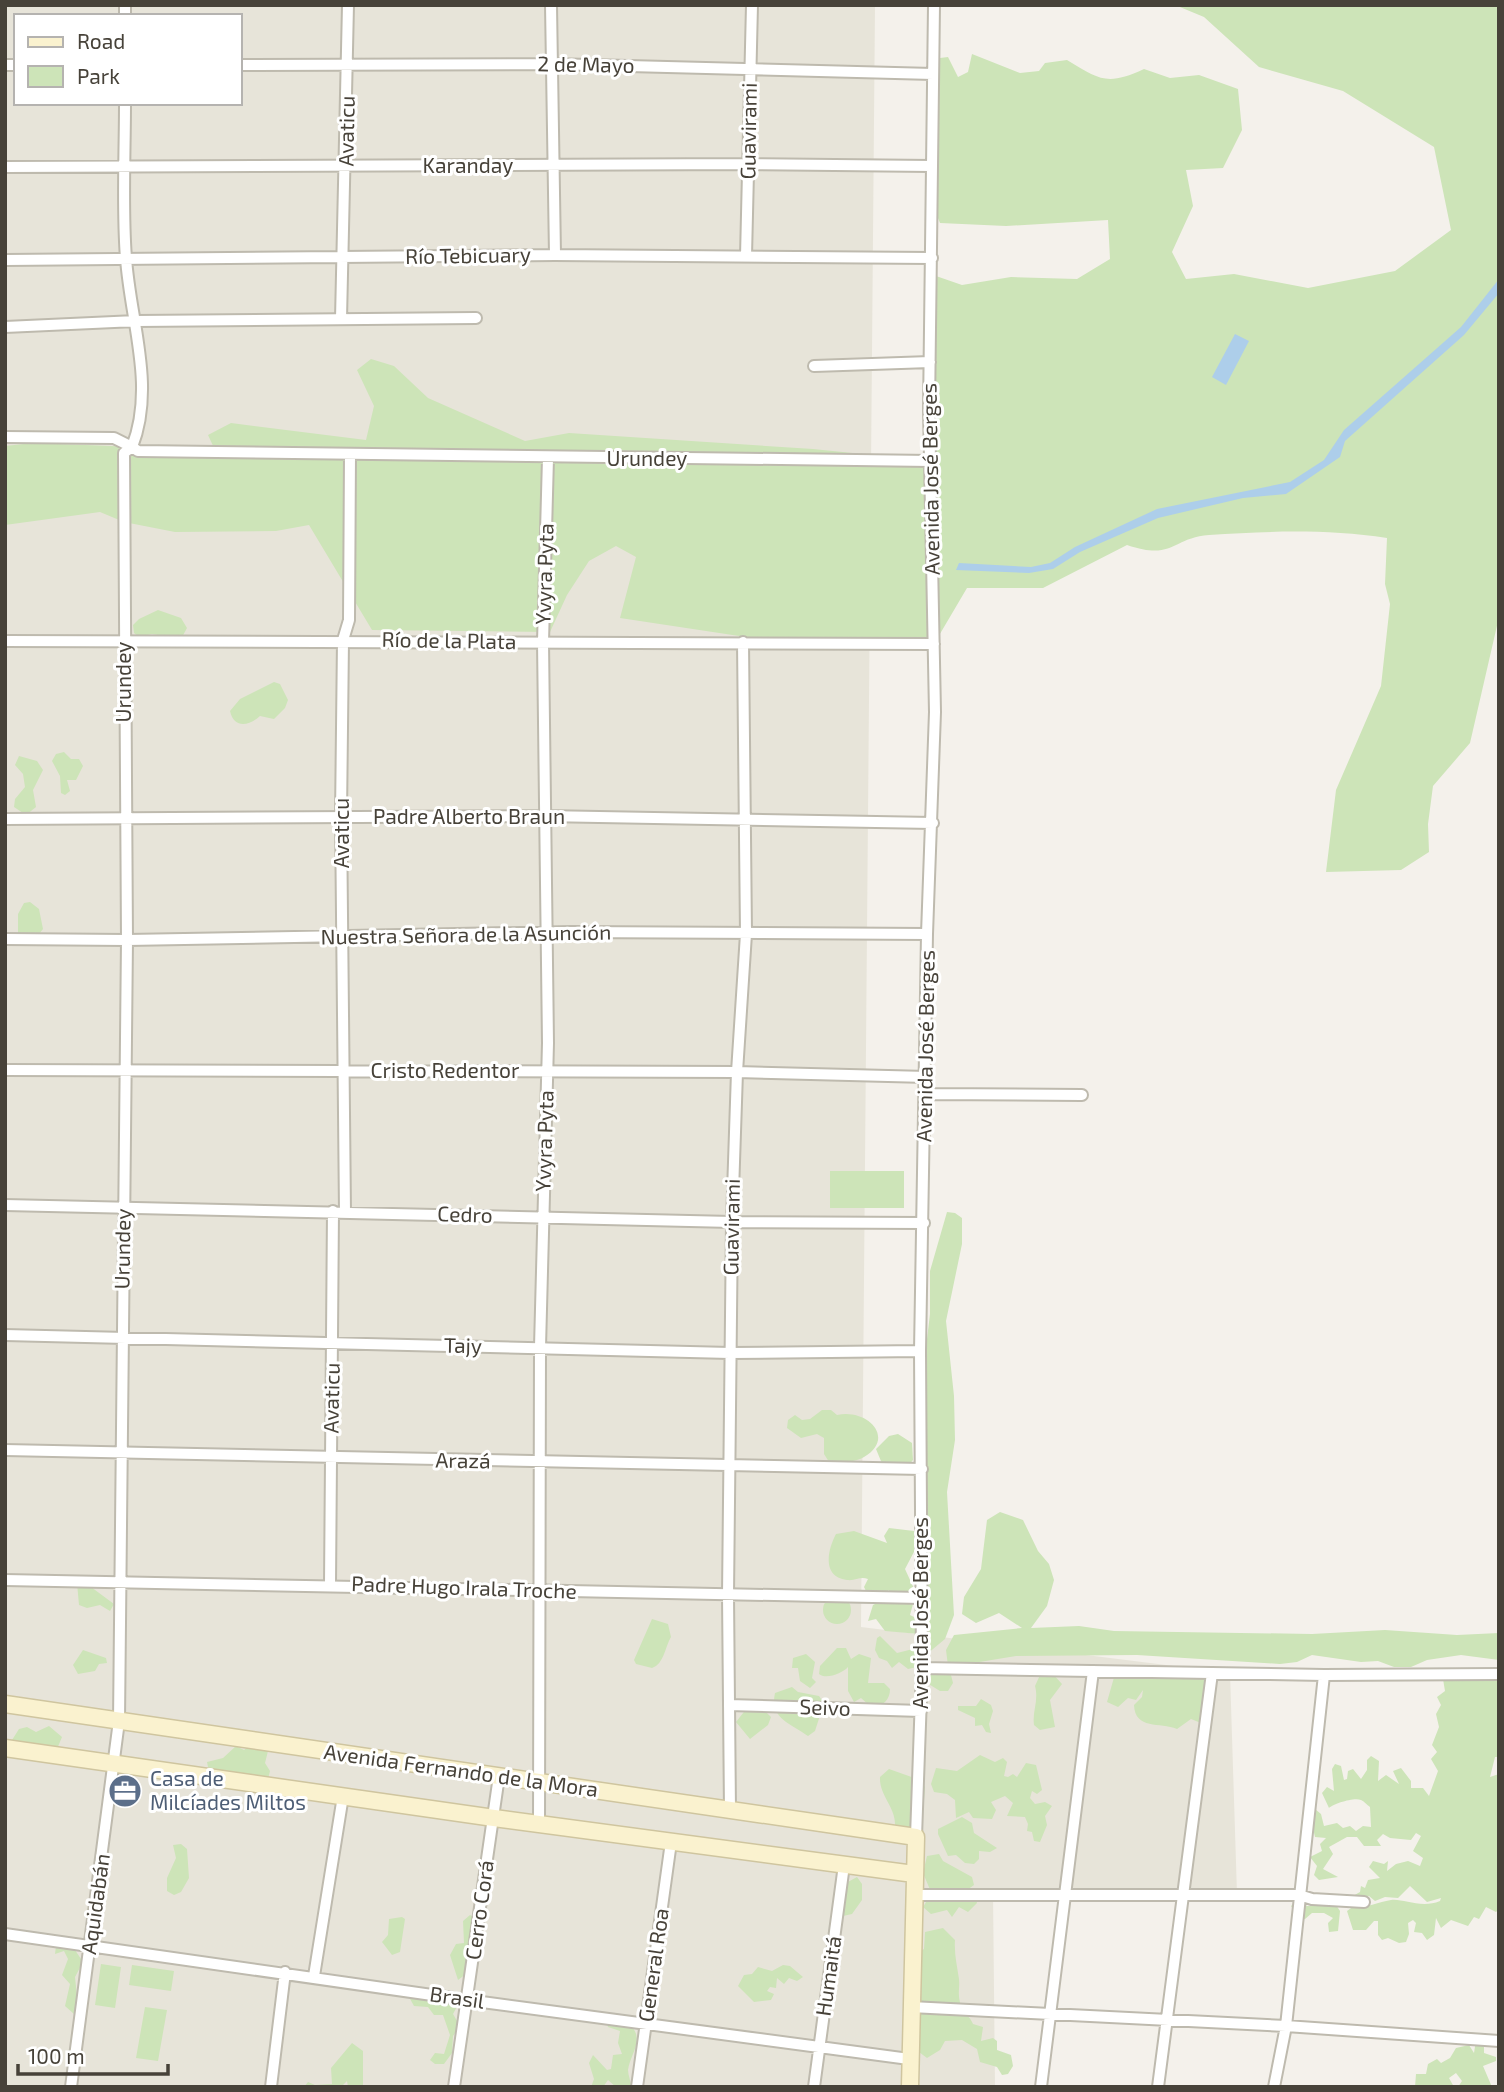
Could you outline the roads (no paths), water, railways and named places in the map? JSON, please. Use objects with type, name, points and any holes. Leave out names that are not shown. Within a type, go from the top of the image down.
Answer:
[{"type":"main road","name":"Avenida Fernando de la Mora","points":[[5,1704],[916,1837]]},
{"type":"main road","name":"Avenida Fernando de la Mora","points":[[5,1748],[494,1818],[914,1874]]},
{"type":"main road","name":"Avenida José Berges","points":[[910,2087],[916,1837]]},
{"type":"street","name":"Avaticu","points":[[341,319],[348,5]]},
{"type":"street","points":[[551,5],[555,256]]},
{"type":"street","name":"Guavirami","points":[[747,256],[752,5]]},
{"type":"street","name":"Avenida José Berges","points":[[916,1837],[922,1668],[920,1351],[925,1223],[927,934],[933,823],[934,644],[930,362],[934,5]]},
{"type":"street","name":"2 de Mayo","points":[[242,65],[551,64],[933,75]]},
{"type":"street","points":[[5,437],[114,438],[132,447],[141,423],[136,321],[126,259],[125,105]]},
{"type":"street","name":"Karanday","points":[[5,167],[747,164],[932,166]]},
{"type":"street","name":"Río Tebicuary","points":[[5,260],[555,256],[932,258]]},
{"type":"street","points":[[5,327],[136,321],[475,318]]},
{"type":"street","points":[[814,366],[930,362]]},
{"type":"street","name":"Urundey","points":[[119,1721],[127,940],[124,453],[132,447],[138,451],[350,455],[931,461]]},
{"type":"street","name":"Avaticu","points":[[345,1212],[341,816],[343,640],[349,620],[350,455]]},
{"type":"street","name":"Yvyra Pyta","points":[[538,1824],[540,1347],[547,1071],[543,642],[548,458]]},
{"type":"street","name":"Río de la Plata","points":[[5,641],[934,644]]},
{"type":"street","name":"Guavirami","points":[[730,1811],[728,1595],[732,1222],[737,1072],[746,934],[743,642]]},
{"type":"street","name":"Padre Alberto Braun","points":[[5,819],[544,816],[933,823]]},
{"type":"street","name":"Nuestra Señora de la Asunción","points":[[5,939],[927,934]]},
{"type":"street","name":"Cristo Redentor","points":[[5,1070],[737,1072],[927,1077]]},
{"type":"street","points":[[926,1094],[1082,1095]]},
{"type":"street","name":"Cedro","points":[[5,1205],[732,1222],[925,1223]]},
{"type":"street","name":"Avaticu","points":[[330,1584],[333,1211]]},
{"type":"street","name":"Tajy","points":[[5,1335],[730,1353],[920,1351]]},
{"type":"street","name":"Arazá","points":[[5,1450],[121,1455],[922,1469]]},
{"type":"street","name":"Padre Hugo Irala Troche","points":[[5,1580],[120,1584],[330,1584],[922,1598]]},
{"type":"street","points":[[922,1668],[1324,1675],[1499,1674]]},
{"type":"street","points":[[1041,2087],[1093,1671]]},
{"type":"street","points":[[1158,2087],[1212,1673]]},
{"type":"street","points":[[1274,2087],[1286,2026],[1324,1675]]},
{"type":"street","name":"Seivo","points":[[729,1704],[921,1712]]},
{"type":"street","name":"Aquidabán","points":[[71,2087],[119,1721]]},
{"type":"street","name":"Cerro Corá","points":[[454,2087],[499,1776]]},
{"type":"street","points":[[314,1976],[343,1796]]},
{"type":"street","name":"General Roa","points":[[637,2087],[671,1842]]},
{"type":"street","name":"Humaitá","points":[[814,2087],[844,1865]]},
{"type":"street","points":[[914,1895],[1182,1893],[1299,1895],[1312,1899],[1364,1902]]},
{"type":"street","name":"Brasil","points":[[5,1934],[909,2059]]},
{"type":"street","points":[[271,2087],[285,1972]]},
{"type":"street","points":[[911,2007],[1286,2026],[1499,2041]]},
{"type":"water","points":[[1499,279],[1499,293],[1464,335],[1345,441],[1340,457],[1286,494],[1243,498],[1158,518],[1080,552],[1053,569],[1029,573],[956,570],[959,563],[1031,567],[1050,563],[1075,547],[1157,509],[1290,482],[1324,460],[1344,430],[1461,327]]},
{"type":"water","points":[[1235,334],[1249,341],[1226,385],[1212,377]]},
{"type":"place","name":"Casa de Milcíades Miltos","points":[[125,1791]]}]
